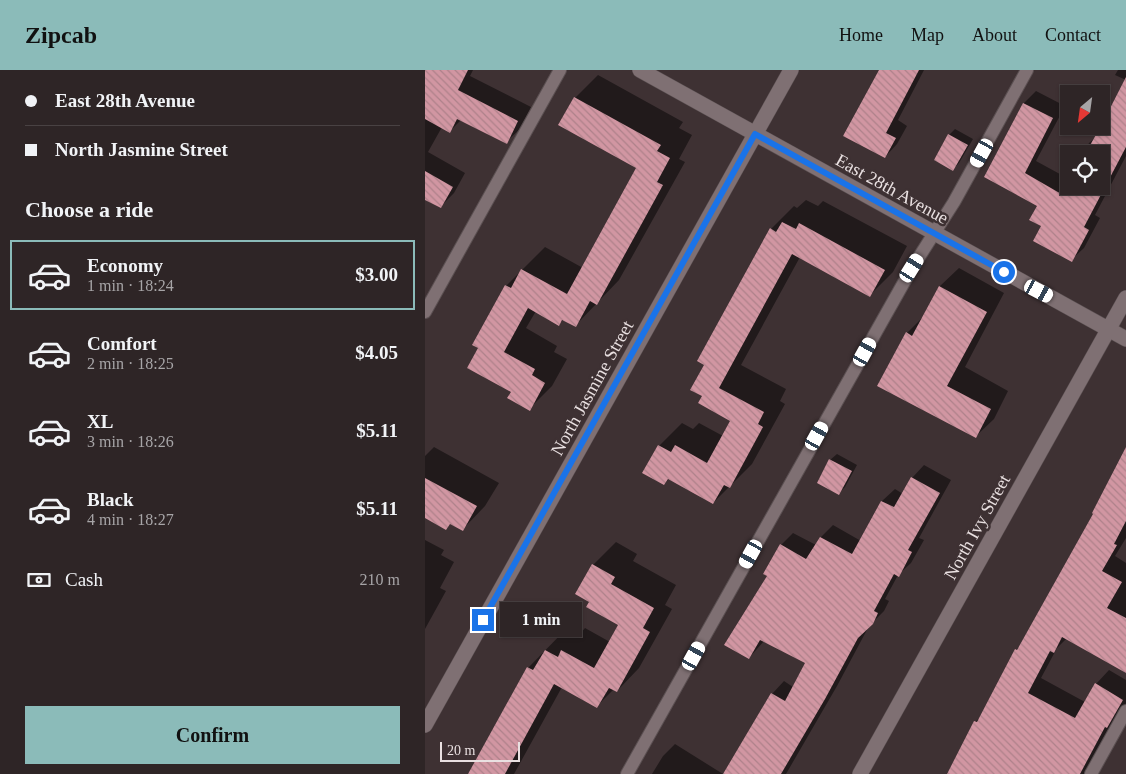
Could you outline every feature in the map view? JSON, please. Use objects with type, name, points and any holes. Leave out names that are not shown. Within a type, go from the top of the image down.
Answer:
[{"type":"street","name":"East 28th Avenue","points":[[640,70],[1126,339]]},
{"type":"street","name":"North Jasmine Street","points":[[425,725],[791,70]]},
{"type":"street","name":"North Ivy Street","points":[[860,774],[1126,298]]},
{"type":"lane","points":[[425,312],[560,70]]},
{"type":"lane","points":[[627,774],[912,268],[955,202],[1027,70]]},
{"type":"lane","points":[[1091,774],[1126,711]]},
{"type":"building","points":[[425,70],[468,70],[458,90],[518,121],[507,144],[457,119],[450,133],[425,119]]},
{"type":"building","points":[[879,70],[919,70],[886,133],[896,138],[885,158],[843,136]]},
{"type":"building","points":[[1126,77],[1126,147],[1110,177],[1110,145],[1090,145],[1096,135],[1110,135],[1110,108]]},
{"type":"building","points":[[574,97],[661,145],[657,151],[670,158],[657,182],[663,185],[597,305],[590,301],[576,327],[562,320],[559,326],[528,308],[504,352],[535,369],[532,375],[545,383],[530,411],[507,398],[511,392],[467,368],[478,348],[472,345],[505,285],[511,288],[521,269],[567,294],[636,168],[558,125]]},
{"type":"building","points":[[1023,103],[1053,118],[1025,173],[1060,195],[1101,195],[1084,227],[1089,230],[1072,262],[1033,241],[1041,226],[1029,220],[1037,206],[984,177]]},
{"type":"building","points":[[948,134],[968,145],[953,171],[934,160]]},
{"type":"building","points":[[425,171],[453,187],[441,208],[425,200]]},
{"type":"building","points":[[782,222],[796,229],[799,223],[885,270],[870,297],[792,254],[719,388],[764,412],[758,424],[763,427],[730,488],[724,485],[713,504],[668,479],[664,485],[642,473],[658,445],[671,452],[675,445],[707,463],[730,421],[698,403],[702,396],[690,390],[704,365],[697,361],[770,228],[776,232]]},
{"type":"building","points":[[939,286],[987,312],[947,386],[991,409],[976,438],[877,386],[906,332],[912,336]]},
{"type":"building","points":[[1126,447],[1126,521],[1114,544],[1117,545],[1102,571],[1122,582],[1107,608],[1126,618],[1126,673],[1062,637],[1054,653],[1050,651],[1028,693],[1075,718],[1095,683],[1123,700],[1107,728],[1105,727],[1080,774],[947,774],[974,721],[977,722],[1015,649],[1017,650],[1093,514]]},
{"type":"building","points":[[829,459],[852,471],[839,495],[817,483]]},
{"type":"building","points":[[911,477],[940,493],[908,550],[912,552],[899,577],[894,574],[874,611],[878,613],[873,624],[858,638],[781,774],[723,774],[771,693],[785,701],[805,663],[760,640],[749,659],[724,645],[767,576],[763,574],[780,544],[806,559],[820,537],[852,554],[881,501],[894,507]]},
{"type":"building","points":[[425,478],[477,506],[463,531],[450,524],[446,530],[425,518]]},
{"type":"building","points":[[592,564],[615,577],[611,584],[654,608],[643,628],[650,632],[617,692],[609,688],[597,708],[554,684],[505,774],[468,774],[527,667],[533,670],[545,650],[558,657],[561,650],[594,668],[618,625],[586,607],[589,602],[575,594]]},
{"type":"route","points":[[483,620],[755,134],[1004,272]]}]
